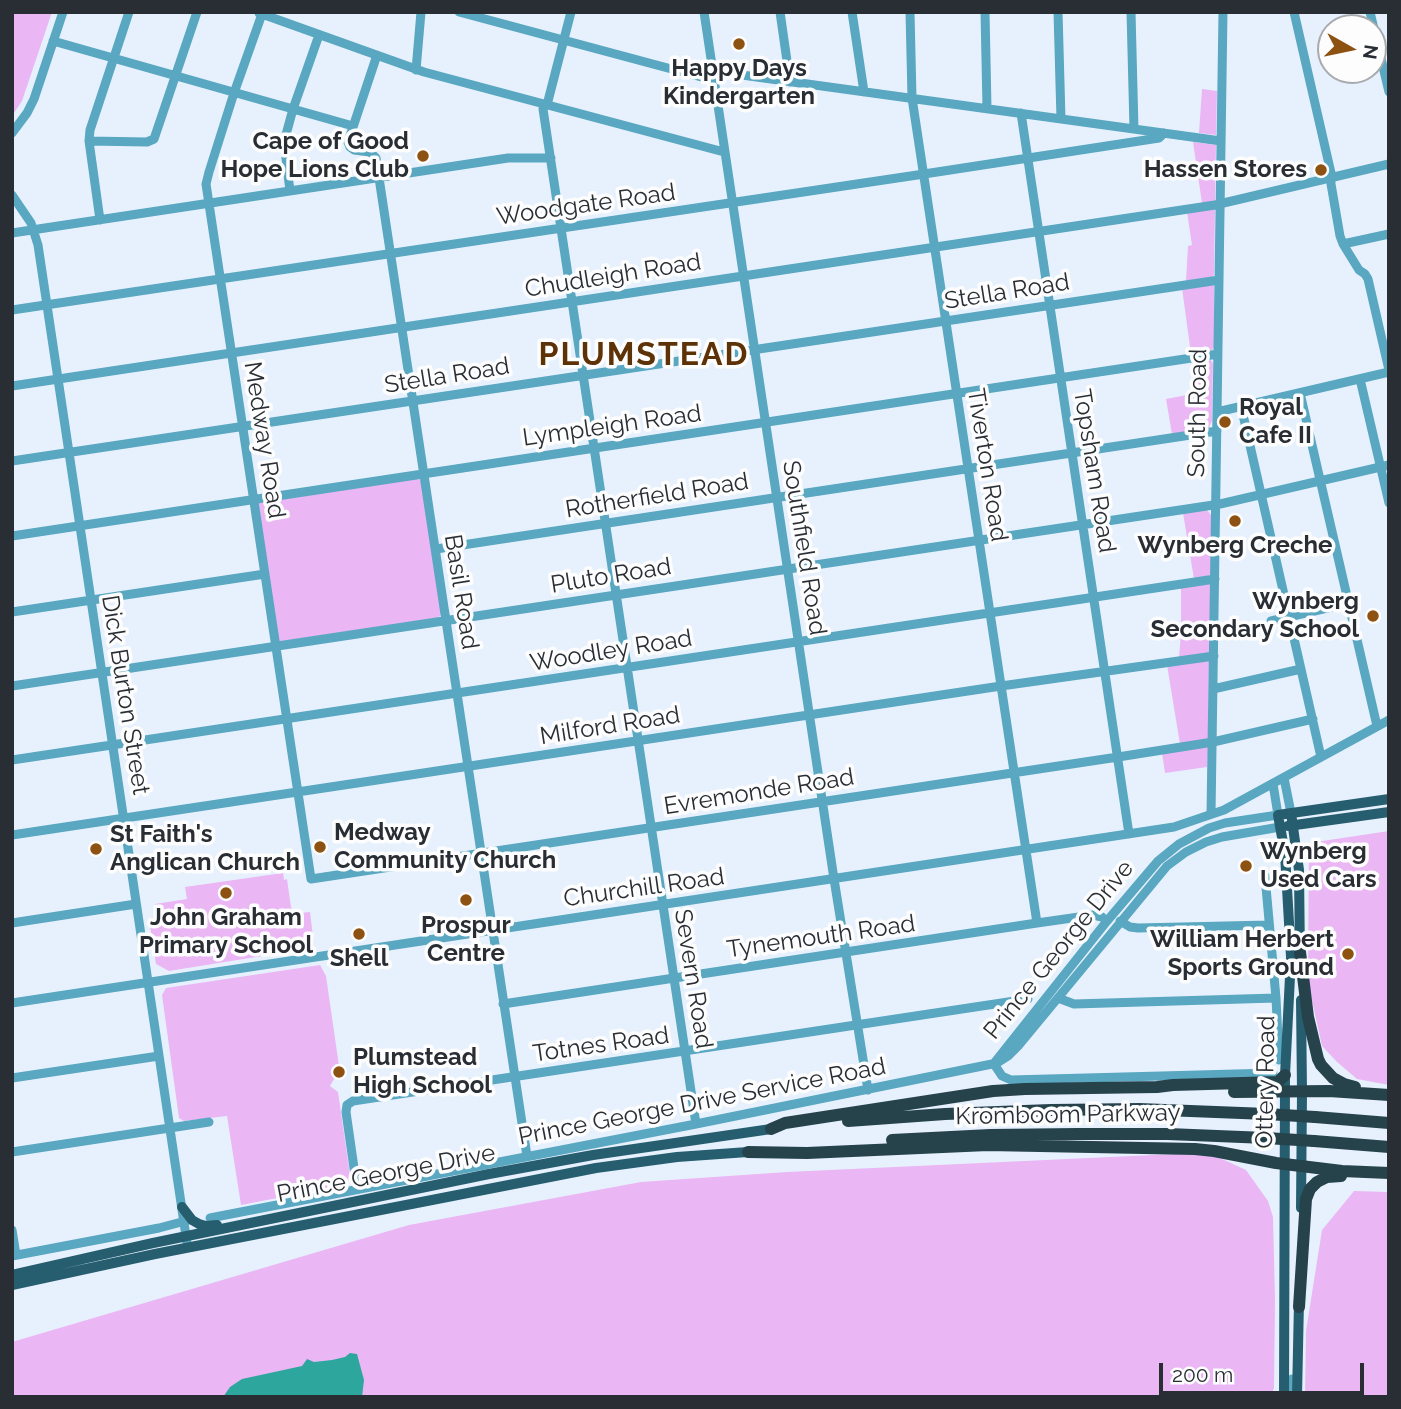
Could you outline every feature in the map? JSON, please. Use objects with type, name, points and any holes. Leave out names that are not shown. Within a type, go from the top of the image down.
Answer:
[{"type":"highway","points":[[1300,952],[1307,1017],[1315,1052],[1321,1065],[1333,1078],[1344,1084],[1385,1095]]},
{"type":"highway","points":[[771,1129],[785,1123],[993,1091],[1278,1082],[1279,1074]]},
{"type":"highway","points":[[1157,1087],[1385,1095]]},
{"type":"highway","name":"Kromboom Parkway","points":[[771,1129],[892,1117],[1001,1111],[1139,1109],[1389,1122]]},
{"type":"highway","name":"Kromboom Parkway","points":[[748,1152],[895,1140],[1027,1134],[1266,1138],[1389,1147]]},
{"type":"highway","points":[[748,1152],[807,1153],[988,1145],[1140,1147],[1214,1151],[1284,1164],[1383,1173]]},
{"type":"highway","points":[[1299,1307],[1306,1199],[1310,1189],[1327,1177],[1383,1173]]},
{"type":"main road","points":[[1278,815],[1389,799]]},
{"type":"main road","points":[[1280,827],[1389,812]]},
{"type":"main road","name":"Ottery Road","points":[[1291,813],[1299,870],[1303,1092],[1298,1361],[1294,1397]]},
{"type":"main road","name":"Ottery Road","points":[[1278,815],[1285,854],[1291,957],[1291,985],[1279,1074],[1285,1092],[1284,1397]]},
{"type":"main road","name":"Prince George Drive","points":[[12,1285],[265,1220],[593,1155],[771,1129]]},
{"type":"main road","name":"Prince George Drive","points":[[12,1275],[596,1168],[677,1157],[748,1152]]},
{"type":"main road","points":[[182,1207],[188,1221],[211,1226],[265,1220]]},
{"type":"street","points":[[12,133],[31,106],[63,12]]},
{"type":"street","points":[[100,220],[89,141],[91,125],[129,12]]},
{"type":"street","points":[[89,141],[153,140],[197,12]]},
{"type":"street","points":[[416,69],[421,12]]},
{"type":"street","points":[[459,12],[705,78],[714,75],[790,82],[1221,141]]},
{"type":"street","name":"Severn Road","points":[[571,12],[544,109],[696,1124]]},
{"type":"street","name":"Southfield Road","points":[[704,12],[868,1090]]},
{"type":"street","points":[[780,12],[790,82]]},
{"type":"street","points":[[852,12],[864,92]]},
{"type":"street","name":"Tiverton Road","points":[[910,12],[912,98],[1037,923]]},
{"type":"street","points":[[985,12],[987,108]]},
{"type":"street","points":[[1058,12],[1061,119]]},
{"type":"street","points":[[1131,12],[1134,129]]},
{"type":"street","name":"South Road","points":[[1211,814],[1223,12]]},
{"type":"street","points":[[1217,412],[1389,371],[1368,279],[1343,244],[1337,226],[1331,173],[1294,12]]},
{"type":"street","points":[[1370,12],[1389,92]]},
{"type":"street","points":[[260,13],[416,69],[724,152]]},
{"type":"street","name":"Medway Road","points":[[260,13],[206,184],[311,879]]},
{"type":"street","points":[[290,191],[284,147],[293,109],[320,35]]},
{"type":"street","points":[[53,41],[353,126],[377,55]]},
{"type":"street","name":"Topsham Road","points":[[1021,113],[1129,834]]},
{"type":"street","name":"Basil Road","points":[[353,126],[348,139],[349,145],[354,150],[368,151],[376,158],[527,1156]]},
{"type":"street","name":"Woodgate Road","points":[[12,310],[1159,138],[1164,133]]},
{"type":"street","points":[[12,233],[508,158],[551,158]]},
{"type":"street","name":"Chudleigh Road","points":[[12,386],[1220,203],[1389,164]]},
{"type":"street","name":"Dick Burton Street","points":[[12,195],[34,229],[47,305],[182,1207]]},
{"type":"street","points":[[1343,244],[1389,234]]},
{"type":"street","name":"Stella Road","points":[[12,461],[1219,280]]},
{"type":"street","name":"Lympleigh Road","points":[[12,536],[1218,354]]},
{"type":"street","points":[[1360,379],[1385,466],[1389,503]]},
{"type":"street","points":[[1300,393],[1377,726]]},
{"type":"street","points":[[1241,406],[1321,757]]},
{"type":"street","name":"Rotherfield Road","points":[[436,548],[1217,431]]},
{"type":"street","name":"Pluto Road","points":[[12,686],[1216,505],[1385,466]]},
{"type":"street","points":[[12,612],[265,574]]},
{"type":"street","name":"Woodley Road","points":[[12,760],[1215,579]]},
{"type":"street","points":[[1271,621],[1349,603]]},
{"type":"street","name":"Milford Road","points":[[12,835],[1214,656]]},
{"type":"street","points":[[1213,689],[1301,669]]},
{"type":"street","name":"Evremonde Road","points":[[311,879],[1213,742],[1313,719]]},
{"type":"street","points":[[1273,783],[1389,721]]},
{"type":"street","name":"Ottery Road","points":[[1284,778],[1291,813]]},
{"type":"street","name":"Churchill Road","points":[[12,1003],[1174,827],[1224,810],[1273,783]]},
{"type":"street","name":"Ottery Road","points":[[1273,783],[1278,815]]},
{"type":"street","name":"Prince George Drive","points":[[994,1064],[1107,921],[1164,855],[1189,837],[1209,828],[1278,815]]},
{"type":"street","name":"Prince George Drive","points":[[994,1064],[1008,1056],[1167,866],[1206,842],[1280,827]]},
{"type":"street","points":[[1265,876],[1279,1060]]},
{"type":"street","points":[[12,923],[136,904]]},
{"type":"street","name":"Tynemouth Road","points":[[503,1004],[1037,923],[1093,915],[1102,917]]},
{"type":"street","points":[[1120,921],[1138,928],[1269,925]]},
{"type":"street","points":[[1058,998],[1074,1004],[1276,998]]},
{"type":"street","name":"Totnes Road","points":[[357,1189],[346,1112],[346,1107],[351,1102],[1028,999]]},
{"type":"street","points":[[12,1077],[159,1056]]},
{"type":"street","points":[[994,1064],[1002,1076],[1011,1080],[1279,1074]]},
{"type":"street","name":"Prince George Drive Service Road","points":[[210,1218],[994,1064]]},
{"type":"street","points":[[12,1152],[209,1122]]},
{"type":"street","points":[[12,1230],[14,1255],[188,1221],[187,1242]]},
{"type":"shaded area","points":[[12,12],[52,12],[22,101],[12,116]]},
{"type":"shaded area","points":[[1202,89],[1217,91],[1216,135],[1199,133]]},
{"type":"shaded area","points":[[1193,142],[1216,145],[1214,202],[1202,203]]},
{"type":"shaded area","points":[[1215,209],[1214,275],[1186,281],[1188,246],[1192,245],[1187,212]]},
{"type":"shaded area","points":[[1212,284],[1214,347],[1212,350],[1191,354],[1182,288]]},
{"type":"shaded area","points":[[1210,359],[1213,363],[1212,421],[1208,429],[1172,434],[1166,399],[1197,393],[1192,361]]},
{"type":"shaded area","points":[[417,478],[421,481],[440,616],[276,642],[256,502]]},
{"type":"shaded area","points":[[1206,509],[1211,515],[1211,574],[1194,579],[1183,513]]},
{"type":"shaded area","points":[[1209,584],[1210,651],[1179,658],[1181,587]]},
{"type":"shaded area","points":[[1209,660],[1208,740],[1180,744],[1167,665]]},
{"type":"shaded area","points":[[1208,746],[1207,767],[1165,773],[1162,753]]},
{"type":"shaded area","name":"William Herbert Sports Ground","points":[[1389,831],[1389,1085],[1357,1079],[1322,1046],[1308,982],[1309,843]]},
{"type":"shaded area","points":[[283,873],[284,880],[287,879],[292,914],[310,912],[314,945],[312,948],[169,971],[156,964],[149,919],[156,917],[155,904],[187,899],[185,887]]},
{"type":"shaded area","points":[[320,965],[326,976],[339,1066],[330,1086],[338,1092],[350,1175],[345,1185],[241,1205],[227,1116],[184,1121],[179,1118],[162,995],[166,988]]},
{"type":"shaded area","points":[[1175,1154],[1206,1155],[1246,1170],[1268,1201],[1273,1217],[1275,1299],[1274,1388],[1271,1397],[12,1397],[12,1342],[409,1225],[641,1182],[787,1172]]},
{"type":"shaded area","points":[[1354,1191],[1389,1192],[1389,1397],[1305,1397],[1306,1331],[1322,1230]]},
{"type":"shaded area","points":[[350,1353],[357,1354],[364,1380],[362,1397],[223,1397],[230,1387],[242,1379],[302,1366],[307,1359],[314,1362],[332,1360]]},
{"type":"place","name":"Happy Days Kindergarten","points":[[739,44]]},
{"type":"place","name":"Cape of Good Hope Lions Club","points":[[423,156]]},
{"type":"place","name":"Hassen Stores","points":[[1321,170]]},
{"type":"place","name":"Royal Cafe II","points":[[1225,422]]},
{"type":"place","name":"Wynberg Creche","points":[[1235,521]]},
{"type":"place","name":"Wynberg Secondary School","points":[[1373,616]]},
{"type":"place","name":"Medway Community Church","points":[[320,847]]},
{"type":"place","name":"St Faith's Anglican Church","points":[[96,849]]},
{"type":"place","name":"Wynberg Used Cars","points":[[1246,866]]},
{"type":"place","name":"John Graham Primary School","points":[[226,893]]},
{"type":"place","name":"Prospur Centre","points":[[466,900]]},
{"type":"place","name":"Shell","points":[[359,934]]},
{"type":"place","name":"William Herbert Sports Ground","points":[[1348,954]]},
{"type":"place","name":"Plumstead High School","points":[[339,1072]]},
{"type":"district","name":"PLUMSTEAD","points":[[644,355]]}]
